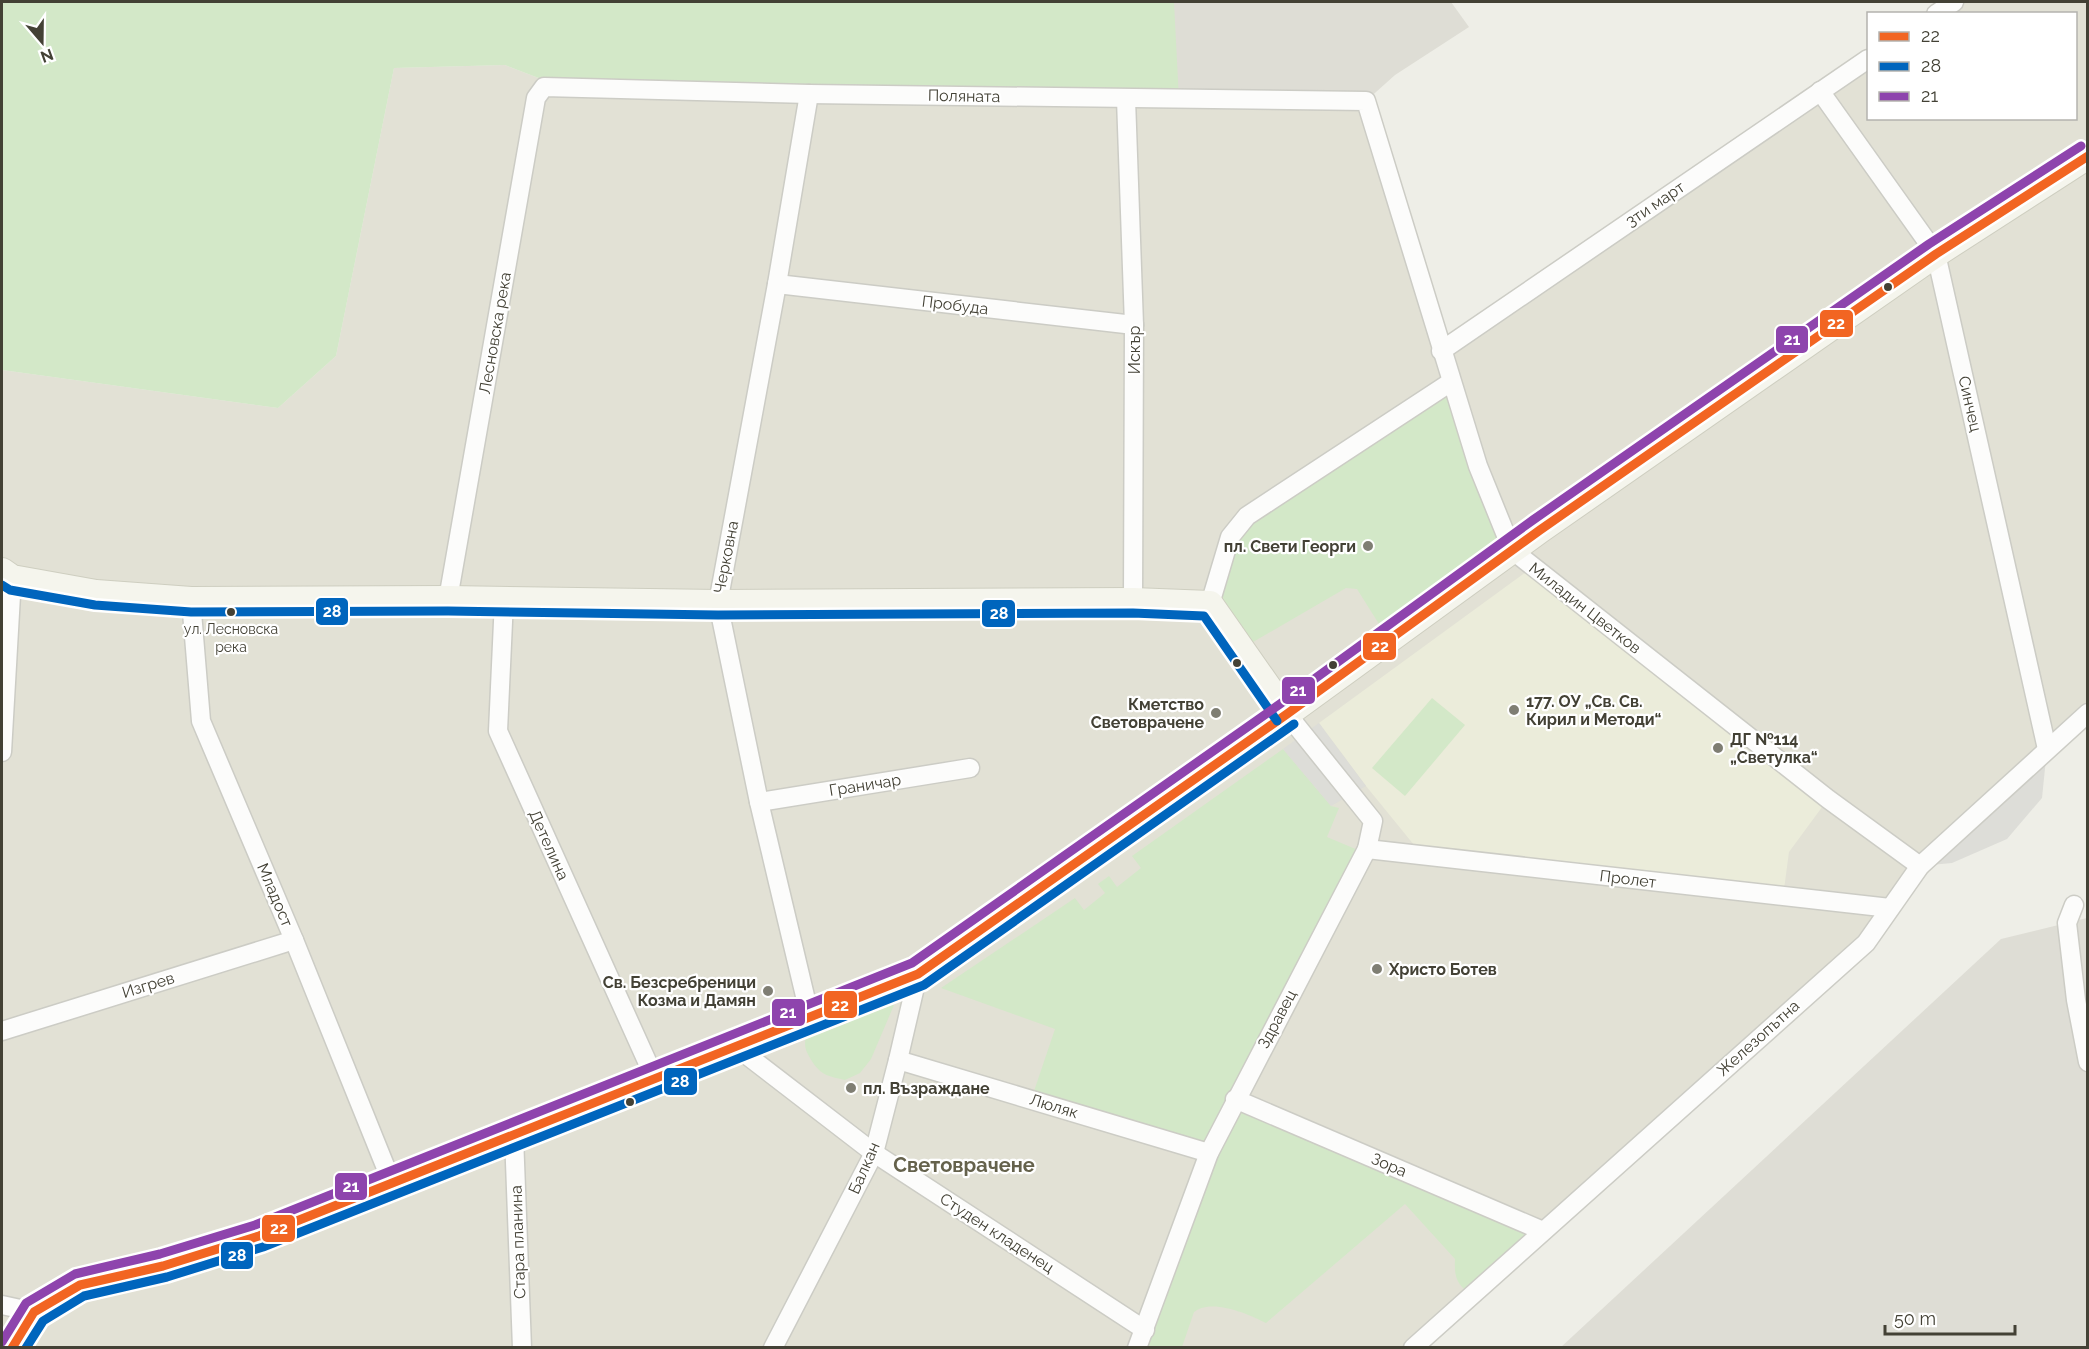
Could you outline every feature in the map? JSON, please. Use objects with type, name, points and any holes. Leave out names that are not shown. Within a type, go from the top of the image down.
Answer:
[{"type":"street","points":[[1939,12],[1954,2]]},
{"type":"street","name":"3ти март","points":[[1441,351],[1867,60]]},
{"type":"street","name":"Лесновска река","points":[[448,599],[536,98],[544,87],[562,87]]},
{"type":"street","name":"Поляната","points":[[562,87],[809,94],[1366,101]]},
{"type":"street","name":"Синчец","points":[[1821,91],[1936,254],[2047,749]]},
{"type":"street","name":"Черковна","points":[[809,94],[777,284],[717,603],[759,802],[810,1017]]},
{"type":"street","name":"Искър","points":[[1126,99],[1134,325],[1133,601]]},
{"type":"street","name":"Миладин Цветков","points":[[1366,101],[1451,382],[1478,465],[1512,550],[1828,799],[1920,866]]},
{"type":"street","points":[[12,1347],[34,1312],[80,1285],[163,1266],[259,1236],[918,974],[1287,714],[1512,550],[1936,254],[2088,156]]},
{"type":"street","name":"Пробуда","points":[[777,284],[1134,325]]},
{"type":"street","points":[[1210,604],[1230,537],[1246,516],[1451,382]]},
{"type":"street","points":[[2,752],[7,574],[96,593],[191,600],[448,599],[717,603],[1133,601],[1210,604]]},
{"type":"street","name":"Младост","points":[[191,600],[201,721],[294,940],[392,1183]]},
{"type":"street","name":"Детелина","points":[[504,600],[498,731],[655,1079]]},
{"type":"street","points":[[1210,604],[1287,714]]},
{"type":"street","name":"Железопътна","points":[[1413,1347],[1866,943],[1920,866],[2088,713]]},
{"type":"street","name":"Здравец","points":[[1137,1347],[1209,1153],[1235,1099],[1367,849],[1373,820],[1287,714]]},
{"type":"street","name":"Граничар","points":[[759,802],[970,768]]},
{"type":"street","name":"Пролет","points":[[1367,849],[1890,908]]},
{"type":"street","points":[[2074,905],[2067,923],[2076,1000],[2088,1062]]},
{"type":"street","name":"Изгрев","points":[[2,1031],[294,940]]},
{"type":"street","name":"Балкан","points":[[773,1347],[874,1153],[918,974]]},
{"type":"street","name":"Студен кладенец","points":[[735,1046],[874,1153],[1145,1330]]},
{"type":"street","name":"Люляк","points":[[898,1060],[1209,1153]]},
{"type":"street","name":"Зора","points":[[1235,1099],[1543,1231]]},
{"type":"street","name":"Стара планина","points":[[514,1136],[522,1347]]},
{"type":"street","points":[[2,1305],[34,1312]]},
{"type":"shaded area","points":[[635,2],[1451,2],[1469,27],[1395,75],[1366,101],[1179,100]]},
{"type":"shaded area","points":[[1954,2],[2087,2],[2087,713],[1920,866],[1866,943],[1413,1347],[2,1348],[2,370],[278,408],[336,356],[394,68],[505,65],[562,87],[1366,101],[1441,350],[1867,60],[1867,120],[2077,120],[2077,12],[1938,12]]},
{"type":"shaded area","name":"177. ОУ „Св. Св. Кирил и Методи“","points":[[1533,567],[1828,799],[1789,852],[1783,897],[1423,856],[1366,786],[1319,723]]},
{"type":"shaded area","points":[[1319,723],[1366,786],[1331,806],[1283,749]]},
{"type":"shaded area","points":[[2047,749],[2042,798],[2007,839],[1952,863],[1920,866]]},
{"type":"shaded area","points":[[2087,918],[2087,1347],[1560,1348],[2001,939]]},
{"type":"green space","points":[[2,2],[1174,2],[1179,100],[562,87],[505,65],[394,68],[336,356],[278,408],[2,370]]},
{"type":"green space","name":"пл. Свети Георги","points":[[1451,382],[1512,550],[1389,640],[1357,589],[1346,588],[1241,649],[1210,604],[1230,537]]},
{"type":"green space","points":[[1432,698],[1465,725],[1405,796],[1372,768]]},
{"type":"green space","points":[[1283,749],[1331,806],[1339,808],[1327,837],[1365,853],[1236,1099],[1543,1231],[1471,1295],[1457,1280],[1455,1259],[1405,1204],[1266,1323],[1230,1309],[1202,1308],[1194,1312],[1182,1347],[1137,1347],[1209,1153],[1031,1100],[1055,1029],[941,988],[1075,898],[1084,910],[1105,893],[1098,884],[1109,876],[1117,887],[1141,868],[1132,856]]},
{"type":"green space","points":[[890,1000],[894,1005],[871,1059],[860,1073],[845,1080],[829,1076],[817,1068],[806,1050],[806,1036]]},
{"type":"transit line","name":"21","points":[[2,1342],[26,1303],[75,1274],[160,1254],[255,1225],[912,963],[1280,704],[1533,520],[1929,244],[2081,146]]},
{"type":"transit line","name":"22","points":[[12,1348],[34,1312],[80,1285],[163,1266],[259,1236],[918,974],[1287,714],[1540,530],[1936,254],[2088,156]]},
{"type":"transit line","name":"28","points":[[2,585],[10,590],[95,605],[191,612],[448,611],[718,615],[1133,613],[1204,616],[1277,721]]},
{"type":"transit line","name":"28","points":[[26,1348],[43,1321],[84,1296],[167,1277],[263,1247],[924,985],[1294,724]]},
{"type":"place","name":"пл. Свети Георги","points":[[1368,546]]},
{"type":"place","name":"ул. Лесновска река","points":[[231,612]]},
{"type":"place","name":"177. ОУ „Св. Св. Кирил и Методи“","points":[[1514,710]]},
{"type":"place","name":"Кметство Световрачене","points":[[1216,713]]},
{"type":"place","name":"ДГ №114 „Светулка“","points":[[1718,748]]},
{"type":"place","name":"Христо Ботев","points":[[1377,969]]},
{"type":"place","name":"Св. Безсребреници Козма и Дамян","points":[[768,991]]},
{"type":"place","name":"пл. Възраждане","points":[[851,1088]]},
{"type":"district","name":"Световрачене","points":[[964,1165]]}]
